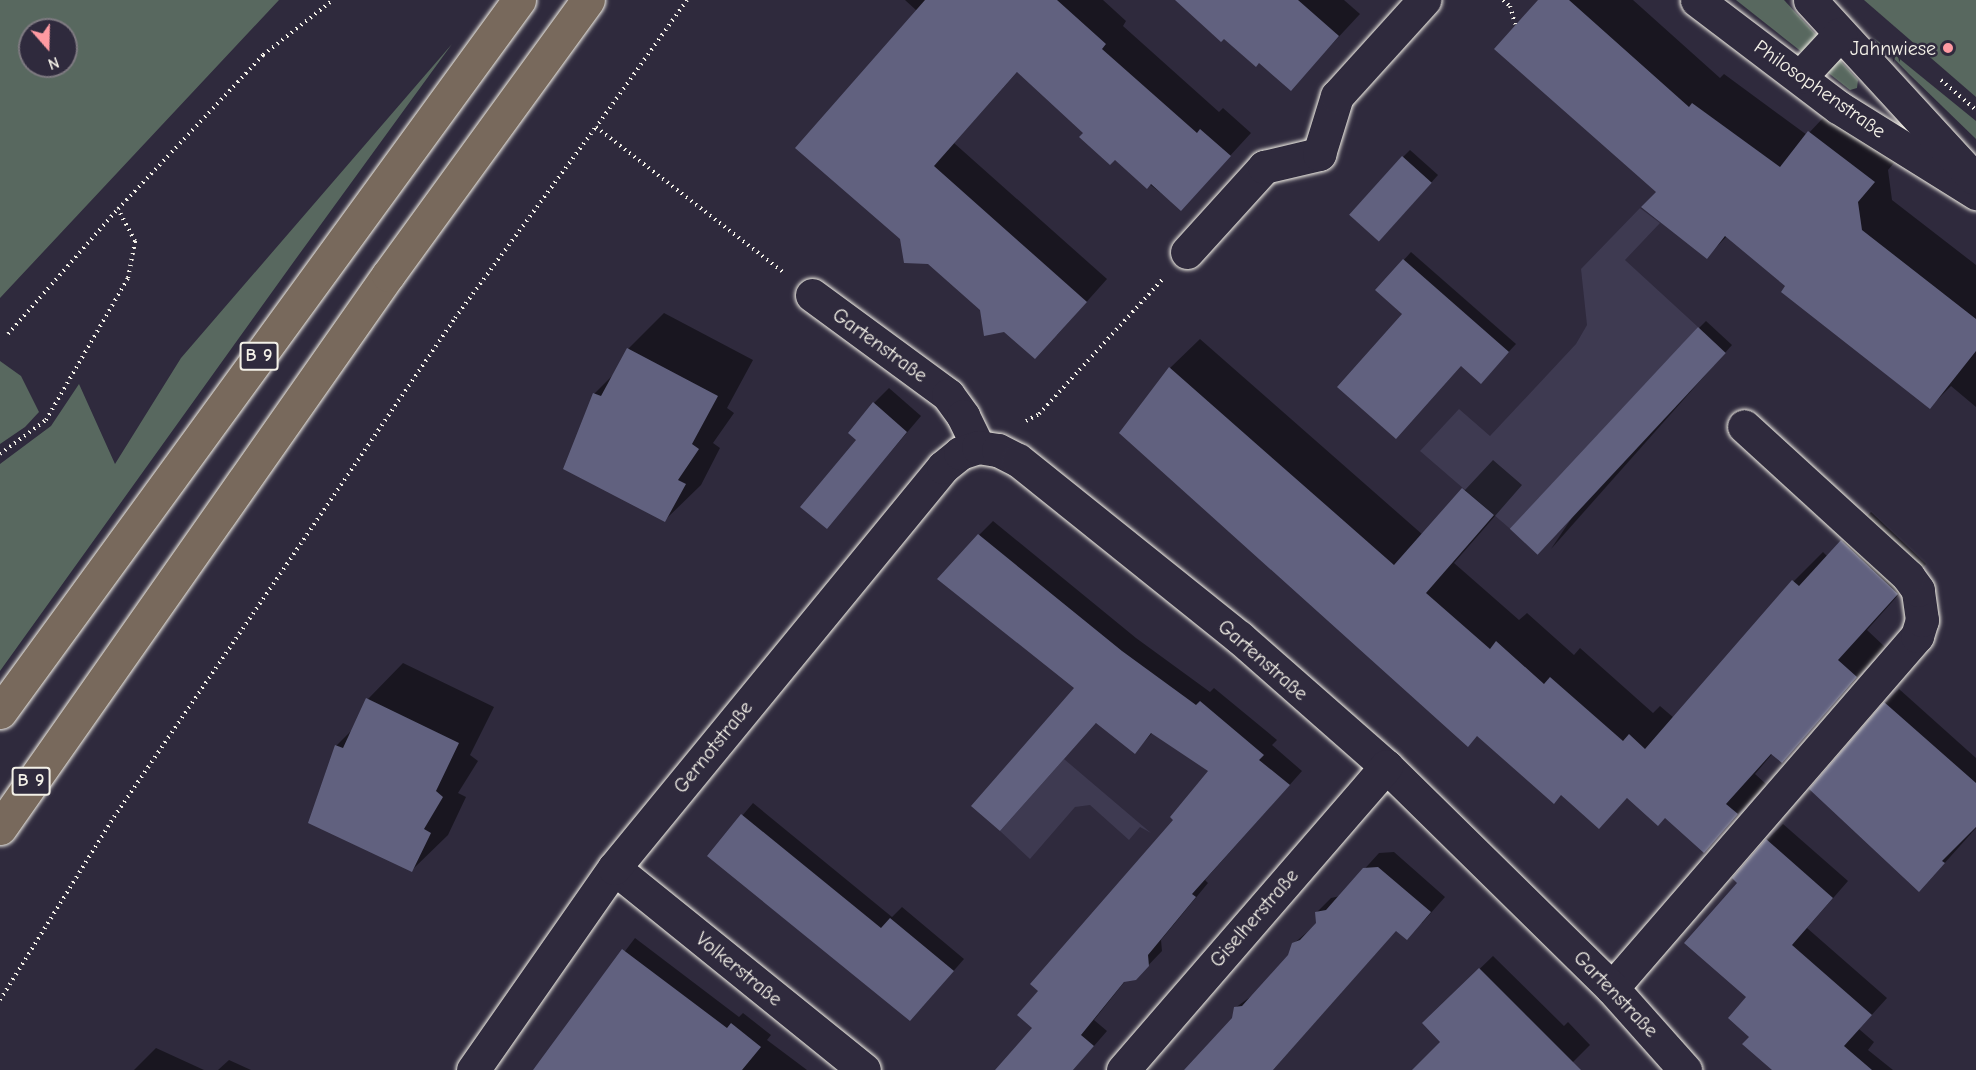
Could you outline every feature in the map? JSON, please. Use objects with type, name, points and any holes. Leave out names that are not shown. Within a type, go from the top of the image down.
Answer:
[{"type":"highway","name":"B 9","points":[[0,712],[519,0]]},
{"type":"highway","name":"B 9","points":[[0,828],[387,275],[588,0]]},
{"type":"street","points":[[1187,252],[1264,167],[1319,154],[1337,96],[1424,0]]},
{"type":"street","name":"Philosophenstraße","points":[[1697,0],[1838,107],[1976,193]]},
{"type":"street","points":[[1810,0],[1976,181]]},
{"type":"street","points":[[1800,78],[1840,34]]},
{"type":"street","name":"Gartenstraße","points":[[812,294],[948,395],[963,416],[978,447],[998,450],[1018,460],[1239,637],[1386,766],[1612,987],[1685,1070]]},
{"type":"street","points":[[1612,987],[1917,636],[1922,620],[1917,590],[1908,576],[1744,426]]},
{"type":"street","name":"Gernotstraße","points":[[473,1070],[614,868],[943,467],[960,453],[978,447]]},
{"type":"street","name":"Giselherstraße","points":[[1124,1070],[1386,766]]},
{"type":"street","name":"Volkerstraße","points":[[614,868],[864,1070]]},
{"type":"path","points":[[8,334],[118,209],[263,56],[333,0]]},
{"type":"path","points":[[0,1000],[114,817],[455,318],[687,0]]},
{"type":"path","points":[[1503,0],[1510,6],[1515,24]]},
{"type":"path","points":[[1510,6],[1515,0]]},
{"type":"path","points":[[596,127],[812,294]]},
{"type":"path","points":[[0,454],[46,420],[128,278],[135,241],[118,209]]},
{"type":"path","points":[[978,447],[1039,414],[1187,252]]},
{"type":"shaded area","points":[[1640,208],[1660,223],[1625,260],[1698,327],[1515,533],[1420,451],[1459,409],[1490,436],[1576,344],[1587,325],[1581,269]]},
{"type":"shaded area","points":[[1064,759],[1151,833],[1140,827],[1129,840],[1090,805],[1075,807],[1030,859],[1000,831]]},
{"type":"green space","points":[[0,0],[279,0],[0,298]]},
{"type":"green space","points":[[1736,0],[1784,0],[1858,80],[1857,88],[1850,90]]},
{"type":"green space","name":"Jahnwiese","points":[[1864,0],[1976,0],[1976,97]]},
{"type":"green space","points":[[1874,38],[1976,121],[1976,139],[1910,75]]},
{"type":"green space","points":[[452,44],[0,671],[0,464],[51,426],[79,384],[115,464],[181,358]]},
{"type":"green space","points":[[0,361],[21,376],[39,412],[25,427],[0,444]]},
{"type":"building","points":[[925,0],[1057,0],[1106,44],[1102,49],[1197,133],[1200,129],[1231,156],[1181,211],[1151,184],[1147,189],[1115,160],[1110,165],[1079,137],[1083,133],[1017,72],[934,166],[1087,302],[1035,359],[1004,332],[984,336],[980,310],[928,264],[904,263],[900,239],[795,148]]},
{"type":"building","points":[[1175,0],[1298,0],[1339,36],[1291,91],[1259,63],[1256,67],[1224,39],[1221,42]]},
{"type":"building","points":[[1538,0],[1569,0],[1689,107],[1692,103],[1780,167],[1808,131],[1875,182],[1858,202],[1862,230],[1976,319],[1976,351],[1930,409],[1781,292],[1785,286],[1725,236],[1707,259],[1641,207],[1656,192],[1494,49]]},
{"type":"building","points":[[1402,156],[1432,183],[1379,241],[1349,215]]},
{"type":"building","points":[[1403,259],[1509,352],[1481,384],[1461,366],[1396,439],[1337,387],[1402,314],[1375,290]]},
{"type":"building","points":[[1698,327],[1726,353],[1538,555],[1510,529]]},
{"type":"building","points":[[627,348],[718,396],[692,444],[699,449],[678,480],[686,484],[665,522],[563,469],[593,393],[601,396]]},
{"type":"building","points":[[1169,367],[1394,565],[1462,488],[1494,515],[1426,593],[1490,649],[1496,641],[1544,684],[1550,677],[1623,741],[1629,734],[1645,749],[1792,580],[1799,586],[1841,540],[1898,594],[1838,660],[1857,677],[1782,763],[1771,754],[1726,804],[1738,814],[1704,853],[1665,818],[1658,826],[1627,798],[1599,829],[1561,795],[1554,804],[1477,736],[1468,747],[1119,433]]},
{"type":"building","points":[[873,402],[907,432],[827,529],[800,507],[856,440],[848,433]]},
{"type":"building","points":[[978,534],[1122,651],[1196,705],[1200,701],[1264,755],[1259,760],[1290,785],[1192,894],[1196,897],[1148,955],[1149,966],[1136,980],[1124,982],[1081,1035],[1094,1046],[1073,1070],[995,1070],[1032,1028],[1017,1015],[1038,991],[1030,984],[1173,820],[1170,817],[1208,771],[1151,733],[1135,754],[1096,723],[1000,831],[971,806],[1074,688],[937,579]]},
{"type":"building","points":[[366,698],[459,743],[436,791],[443,797],[424,829],[431,833],[412,872],[308,823],[335,745],[343,748]]},
{"type":"building","points":[[1884,702],[1976,783],[1976,827],[1942,861],[1945,863],[1919,892],[1809,789]]},
{"type":"building","points":[[741,814],[881,928],[890,918],[954,971],[910,1021],[707,856]]},
{"type":"building","points":[[1766,839],[1833,898],[1792,945],[1872,1015],[1844,1046],[1872,1070],[1772,1070],[1742,1044],[1749,1037],[1728,1018],[1746,997],[1684,943],[1737,883],[1732,878]]},
{"type":"building","points":[[1378,867],[1431,912],[1407,940],[1396,931],[1273,1070],[1184,1070],[1232,1018],[1234,1007],[1242,1006],[1288,955],[1292,943],[1300,940],[1316,923],[1315,912],[1326,910],[1363,868]]},
{"type":"building","points":[[622,949],[727,1028],[731,1023],[761,1047],[742,1070],[533,1070]]},
{"type":"building","points":[[1479,968],[1581,1070],[1412,1070],[1440,1042],[1422,1023]]},
{"type":"place","name":"Jahnwiese","points":[[1948,48]]}]
